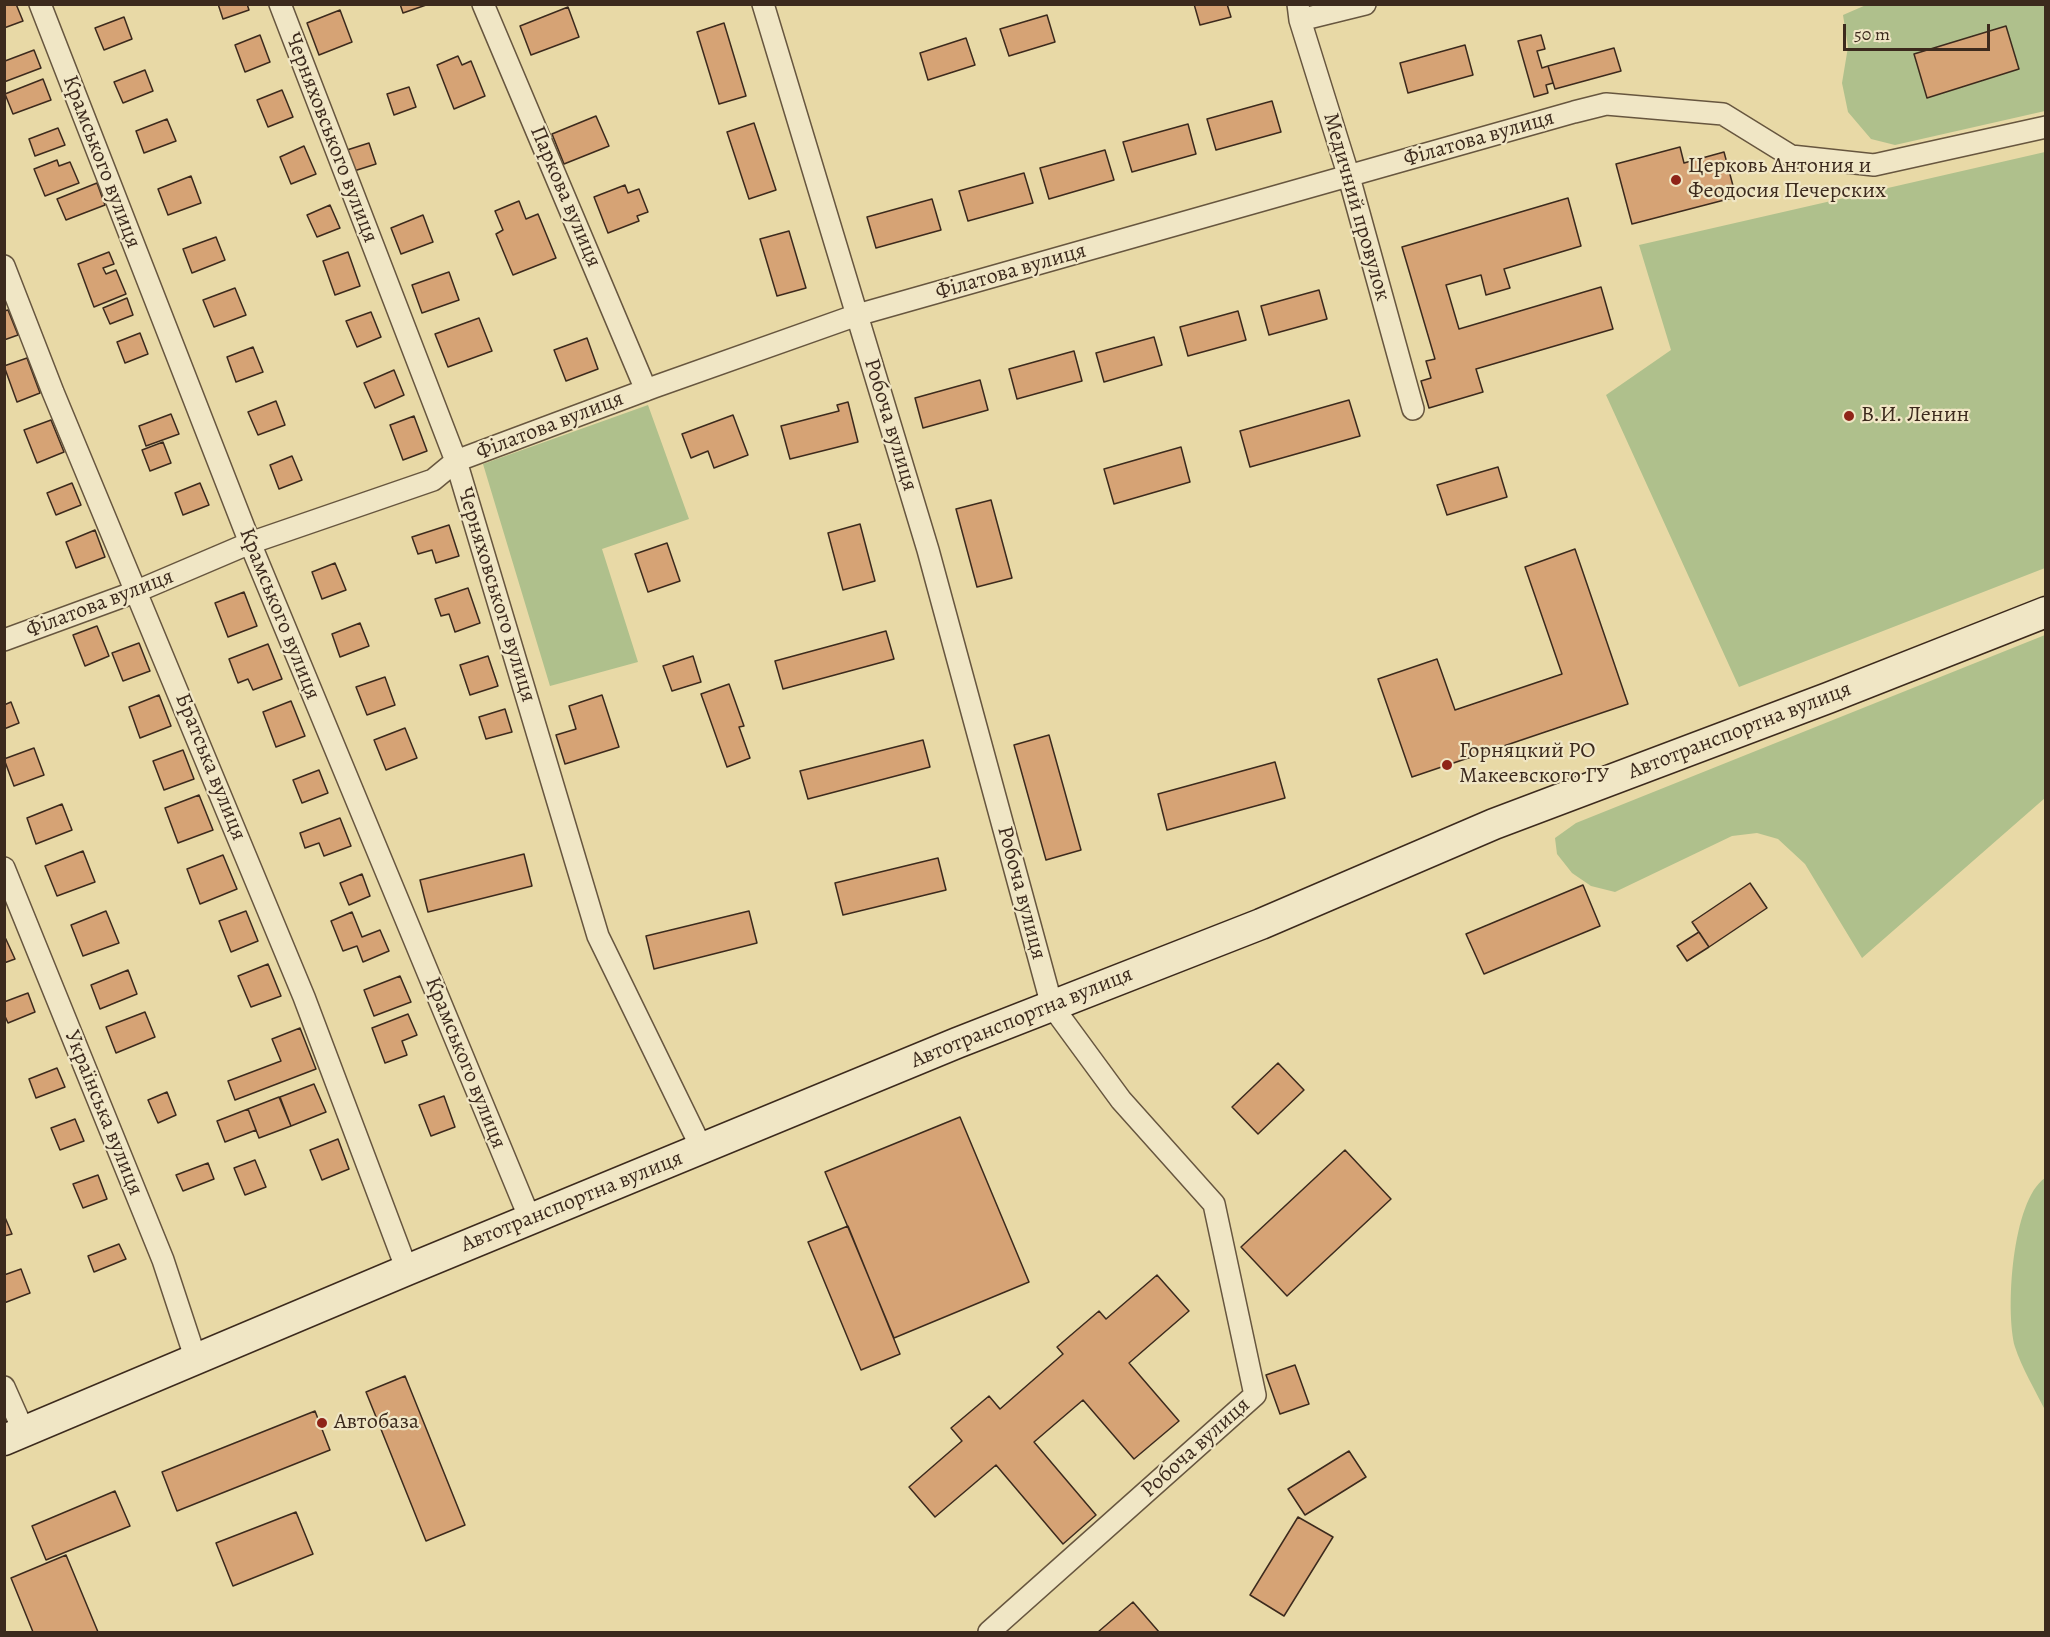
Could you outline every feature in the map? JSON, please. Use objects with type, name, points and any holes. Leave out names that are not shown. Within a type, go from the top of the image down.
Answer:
[{"type":"main road","name":"Автотранспортна вулиця","points":[[14,1436],[407,1270],[947,1047],[1261,924],[1494,824],[1817,702],[2046,612]]},
{"type":"street","name":"Крамського вулиця","points":[[40,4],[250,543],[530,1220]]},
{"type":"street","name":"Черняховського вулиця","points":[[280,4],[456,461],[598,936],[702,1149]]},
{"type":"street","name":"Паркова вулиця","points":[[483,4],[646,390]]},
{"type":"street","name":"Робоча вулиця","points":[[763,4],[927,550],[1052,1006],[1121,1100],[1214,1204],[1255,1395],[989,1632]]},
{"type":"street","points":[[1299,12],[1365,4]]},
{"type":"street","name":"Медичний провулок","points":[[1299,12],[1349,177],[1413,409]]},
{"type":"street","name":"Філатова вулиця","points":[[4,640],[135,592],[250,543],[433,480],[456,461],[857,315],[1606,104],[1723,114],[1791,156],[1874,165],[2046,127]]},
{"type":"street","name":"Братська вулиця","points":[[4,266],[57,402],[135,592],[178,688],[304,997],[407,1270]]},
{"type":"street","name":"Українська вулиця","points":[[4,868],[163,1260],[196,1360]]},
{"type":"street","points":[[4,1387],[14,1436]]},
{"type":"green space","points":[[1866,5],[2045,5],[2045,111],[1895,145],[1871,139],[1848,112],[1842,83],[1848,47],[1843,15]]},
{"type":"green space","points":[[2045,152],[2045,568],[1739,687],[1606,395],[1671,350],[1639,245]]},
{"type":"green space","points":[[648,405],[689,519],[602,549],[638,662],[550,686],[483,464]]},
{"type":"green space","points":[[2045,635],[2045,798],[1862,958],[1805,864],[1778,839],[1757,833],[1732,836],[1615,892],[1591,886],[1572,873],[1557,854],[1555,838],[1576,823]]},
{"type":"green space","points":[[2045,1178],[2045,1410],[2015,1347],[2012,1330],[2011,1284],[2018,1232],[2025,1209],[2034,1190]]},
{"type":"building","points":[[4,4],[16,4],[23,21],[4,28]]},
{"type":"building","points":[[218,4],[247,4],[249,10],[223,19]]},
{"type":"building","points":[[400,4],[429,4],[403,13]]},
{"type":"building","points":[[1194,4],[1227,4],[1231,17],[1200,25]]},
{"type":"building","points":[[568,7],[579,37],[531,55],[520,26]]},
{"type":"building","points":[[340,10],[352,42],[319,55],[307,23]]},
{"type":"building","points":[[1047,15],[1055,42],[1009,56],[1000,29]]},
{"type":"building","points":[[124,17],[132,39],[104,50],[95,28]]},
{"type":"building","points":[[724,23],[746,96],[719,104],[697,32]]},
{"type":"building","points":[[2006,26],[2019,69],[1927,98],[1914,54]]},
{"type":"building","points":[[260,35],[270,62],[245,72],[235,45]]},
{"type":"building","points":[[1541,35],[1545,49],[1537,51],[1542,68],[1548,66],[1553,83],[1546,85],[1548,93],[1534,97],[1518,41]]},
{"type":"building","points":[[966,38],[975,65],[928,80],[920,53]]},
{"type":"building","points":[[1465,45],[1473,75],[1408,93],[1400,63]]},
{"type":"building","points":[[1614,48],[1621,71],[1555,89],[1548,66]]},
{"type":"building","points":[[34,50],[41,68],[4,82],[4,58],[5,61]]},
{"type":"building","points":[[458,56],[462,65],[471,61],[485,96],[454,109],[437,65]]},
{"type":"building","points":[[145,70],[153,91],[123,103],[114,82]]},
{"type":"building","points":[[43,79],[51,100],[13,114],[5,94]]},
{"type":"building","points":[[409,87],[416,107],[394,115],[387,94]]},
{"type":"building","points":[[282,90],[293,117],[268,127],[257,100]]},
{"type":"building","points":[[1272,101],[1281,132],[1216,150],[1207,119]]},
{"type":"building","points":[[596,116],[609,146],[564,164],[552,134]]},
{"type":"building","points":[[167,119],[176,141],[144,153],[136,131]]},
{"type":"building","points":[[754,123],[776,190],[749,199],[727,132]]},
{"type":"building","points":[[1188,124],[1196,154],[1132,172],[1123,142]]},
{"type":"building","points":[[58,128],[65,145],[35,156],[29,139]]},
{"type":"building","points":[[369,143],[376,164],[354,171],[347,150]]},
{"type":"building","points":[[304,146],[316,174],[291,184],[280,157]]},
{"type":"building","name":"Церковь Антония и Феодосия Печерских","points":[[1680,147],[1684,163],[1724,152],[1736,197],[1632,224],[1616,164]]},
{"type":"building","points":[[1105,150],[1114,180],[1049,199],[1040,168]]},
{"type":"building","points":[[57,160],[59,166],[70,162],[79,183],[45,196],[34,169]]},
{"type":"building","points":[[1024,173],[1033,203],[968,221],[959,191]]},
{"type":"building","points":[[191,176],[201,203],[168,215],[158,189]]},
{"type":"building","points":[[97,183],[105,205],[66,220],[57,199]]},
{"type":"building","points":[[625,185],[628,193],[639,189],[648,212],[637,216],[639,221],[608,233],[594,197]]},
{"type":"building","points":[[1568,198],[1581,246],[1504,269],[1510,288],[1486,295],[1481,275],[1446,285],[1459,329],[1601,287],[1613,329],[1476,369],[1483,392],[1429,408],[1421,381],[1431,378],[1426,361],[1435,359],[1402,247]]},
{"type":"building","points":[[932,199],[941,230],[876,248],[867,217]]},
{"type":"building","points":[[519,201],[526,219],[538,214],[556,258],[513,275],[496,234],[503,230],[495,211]]},
{"type":"building","points":[[330,205],[340,228],[317,237],[307,215]]},
{"type":"building","points":[[423,215],[433,242],[401,254],[391,228]]},
{"type":"building","points":[[789,231],[806,288],[777,296],[760,239]]},
{"type":"building","points":[[216,237],[225,260],[192,273],[183,249]]},
{"type":"building","points":[[109,252],[114,264],[103,268],[106,274],[116,270],[126,294],[94,307],[78,264]]},
{"type":"building","points":[[348,252],[360,286],[335,295],[323,261]]},
{"type":"building","points":[[449,272],[459,300],[422,313],[412,285]]},
{"type":"building","points":[[235,288],[246,315],[214,327],[203,300]]},
{"type":"building","points":[[1319,290],[1327,319],[1269,335],[1261,306]]},
{"type":"building","points":[[127,298],[133,315],[110,324],[103,308]]},
{"type":"building","points":[[8,310],[18,335],[4,340],[4,311]]},
{"type":"building","points":[[1238,311],[1246,340],[1188,356],[1180,327]]},
{"type":"building","points":[[371,312],[381,337],[357,347],[346,321]]},
{"type":"building","points":[[479,318],[492,351],[448,367],[435,334]]},
{"type":"building","points":[[140,333],[148,354],[125,363],[117,342]]},
{"type":"building","points":[[1154,337],[1162,365],[1104,382],[1096,353]]},
{"type":"building","points":[[587,338],[598,369],[566,381],[554,350]]},
{"type":"building","points":[[253,347],[263,372],[236,382],[227,357]]},
{"type":"building","points":[[1074,351],[1082,381],[1017,399],[1009,369]]},
{"type":"building","points":[[27,358],[40,393],[17,402],[4,366]]},
{"type":"building","points":[[394,370],[404,395],[375,408],[364,383]]},
{"type":"building","points":[[980,380],[988,410],[923,428],[915,398]]},
{"type":"building","points":[[1349,400],[1360,436],[1250,467],[1240,431]]},
{"type":"building","points":[[276,401],[285,425],[258,435],[248,412]]},
{"type":"building","points":[[848,402],[858,442],[790,459],[781,426],[839,411],[837,405]]},
{"type":"building","points":[[171,414],[179,434],[146,446],[139,426]]},
{"type":"building","points":[[733,415],[748,455],[714,468],[708,451],[691,458],[682,434]]},
{"type":"building","points":[[414,416],[427,451],[403,460],[390,425]]},
{"type":"building","points":[[51,420],[64,452],[37,463],[24,430]]},
{"type":"building","points":[[163,442],[171,463],[150,471],[142,450]]},
{"type":"building","points":[[1181,447],[1190,482],[1114,504],[1104,469]]},
{"type":"building","points":[[292,456],[302,480],[279,489],[270,465]]},
{"type":"building","points":[[1498,467],[1507,497],[1447,515],[1437,485]]},
{"type":"building","points":[[72,483],[81,505],[56,515],[47,493]]},
{"type":"building","points":[[200,483],[209,505],[183,515],[175,493]]},
{"type":"building","points":[[991,500],[1012,578],[977,587],[956,509]]},
{"type":"building","points":[[860,524],[875,581],[843,590],[828,533]]},
{"type":"building","points":[[449,525],[459,556],[436,563],[432,550],[418,554],[412,537]]},
{"type":"building","points":[[95,530],[105,557],[76,568],[66,542]]},
{"type":"building","points":[[667,543],[680,581],[648,592],[635,554]]},
{"type":"building","points":[[1575,549],[1628,704],[1412,777],[1378,679],[1437,659],[1455,710],[1562,674],[1525,567]]},
{"type":"building","points":[[335,563],[346,590],[322,599],[312,572]]},
{"type":"building","points":[[468,588],[480,623],[455,632],[449,614],[441,616],[435,599]]},
{"type":"building","points":[[244,592],[257,626],[228,637],[215,603]]},
{"type":"building","points":[[360,623],[369,646],[340,657],[332,634]]},
{"type":"building","points":[[97,626],[109,656],[85,666],[73,635]]},
{"type":"building","points":[[886,631],[894,659],[783,689],[775,661]]},
{"type":"building","points":[[139,643],[150,671],[123,681],[112,653]]},
{"type":"building","points":[[268,644],[282,679],[253,690],[248,679],[238,683],[229,659]]},
{"type":"building","points":[[488,656],[498,686],[470,695],[460,665]]},
{"type":"building","points":[[693,656],[701,682],[672,691],[663,666]]},
{"type":"building","points":[[385,677],[395,705],[367,715],[356,687]]},
{"type":"building","points":[[729,684],[744,726],[739,727],[750,758],[727,767],[701,694]]},
{"type":"building","points":[[159,695],[171,726],[140,738],[129,707]]},
{"type":"building","points":[[602,695],[619,747],[565,764],[556,735],[576,729],[569,706]]},
{"type":"building","points":[[291,701],[305,736],[276,747],[263,712]]},
{"type":"building","points":[[11,702],[19,723],[4,729],[4,705]]},
{"type":"building","points":[[505,709],[512,732],[486,739],[479,717]]},
{"type":"building","points":[[405,728],[417,758],[386,770],[374,740]]},
{"type":"building","points":[[1049,735],[1081,850],[1046,860],[1014,745]]},
{"type":"building","points":[[923,740],[930,767],[808,799],[800,771]]},
{"type":"building","points":[[34,748],[44,775],[14,786],[4,759]]},
{"type":"building","points":[[183,750],[194,779],[164,790],[153,761]]},
{"type":"building","points":[[1275,762],[1285,798],[1167,830],[1158,794]]},
{"type":"building","points":[[319,770],[328,793],[302,803],[293,780]]},
{"type":"building","points":[[199,795],[213,830],[178,843],[165,808]]},
{"type":"building","points":[[62,804],[72,830],[36,844],[27,818]]},
{"type":"building","points":[[340,818],[351,846],[324,856],[319,843],[305,848],[300,833]]},
{"type":"building","points":[[83,851],[95,882],[57,896],[45,866]]},
{"type":"building","points":[[524,854],[532,886],[428,912],[420,880]]},
{"type":"building","points":[[223,855],[237,889],[200,904],[187,869]]},
{"type":"building","points":[[938,858],[946,890],[843,915],[835,883]]},
{"type":"building","points":[[362,874],[370,896],[349,905],[340,883]]},
{"type":"building","points":[[1750,883],[1767,908],[1709,947],[1692,922]]},
{"type":"building","points":[[1583,885],[1600,926],[1484,974],[1466,934]]},
{"type":"building","points":[[106,911],[119,943],[83,956],[71,925]]},
{"type":"building","points":[[246,911],[258,941],[231,952],[219,921]]},
{"type":"building","points":[[749,911],[757,943],[654,969],[646,936]]},
{"type":"building","points":[[352,912],[362,937],[380,930],[389,951],[363,962],[357,946],[343,951],[331,921]]},
{"type":"building","points":[[1699,932],[1709,947],[1687,961],[1677,946]]},
{"type":"building","points":[[4,935],[15,959],[4,963]]},
{"type":"building","points":[[268,964],[281,996],[251,1007],[238,976]]},
{"type":"building","points":[[128,970],[137,994],[100,1009],[91,985]]},
{"type":"building","points":[[400,976],[411,1002],[374,1016],[364,990]]},
{"type":"building","points":[[28,993],[35,1012],[8,1023],[4,1014],[4,1002]]},
{"type":"building","points":[[145,1012],[155,1037],[116,1053],[106,1027]]},
{"type":"building","points":[[408,1014],[417,1035],[402,1041],[407,1055],[385,1063],[372,1028]]},
{"type":"building","points":[[300,1028],[316,1069],[235,1100],[228,1081],[281,1061],[272,1039]]},
{"type":"building","points":[[1278,1063],[1304,1090],[1258,1134],[1232,1107]]},
{"type":"building","points":[[57,1068],[65,1087],[36,1098],[29,1079]]},
{"type":"building","points":[[314,1084],[326,1112],[291,1126],[280,1097]]},
{"type":"building","points":[[167,1092],[176,1115],[158,1123],[148,1100]]},
{"type":"building","points":[[444,1096],[455,1127],[431,1136],[419,1105]]},
{"type":"building","points":[[279,1097],[291,1126],[259,1138],[248,1109]]},
{"type":"building","points":[[248,1109],[256,1130],[225,1142],[217,1121]]},
{"type":"building","points":[[960,1117],[1029,1282],[894,1338],[825,1172]]},
{"type":"building","points":[[75,1119],[84,1141],[60,1150],[51,1128]]},
{"type":"building","points":[[338,1139],[349,1169],[322,1180],[310,1150]]},
{"type":"building","points":[[1345,1150],[1391,1199],[1287,1296],[1241,1247]]},
{"type":"building","points":[[255,1160],[266,1187],[245,1195],[234,1168]]},
{"type":"building","points":[[208,1163],[214,1179],[183,1191],[176,1175]]},
{"type":"building","points":[[98,1175],[107,1199],[83,1208],[73,1184]]},
{"type":"building","points":[[4,1215],[12,1234],[4,1236]]},
{"type":"building","points":[[848,1226],[900,1354],[861,1370],[808,1242]]},
{"type":"building","points":[[119,1244],[126,1259],[94,1272],[88,1256]]},
{"type":"building","points":[[21,1269],[30,1293],[4,1303],[4,1275]]},
{"type":"building","points":[[1157,1275],[1189,1311],[1129,1363],[1179,1421],[1134,1459],[1083,1400],[1034,1442],[1096,1515],[1063,1544],[996,1465],[935,1517],[909,1487],[962,1441],[951,1428],[989,1396],[1000,1409],[1063,1354],[1057,1347],[1099,1311],[1106,1319]]},
{"type":"building","points":[[1295,1365],[1309,1404],[1280,1414],[1266,1375]]},
{"type":"building","points":[[405,1376],[465,1525],[426,1541],[366,1392]]},
{"type":"building","points":[[315,1411],[330,1450],[177,1511],[162,1472]]},
{"type":"building","points":[[1349,1451],[1366,1477],[1305,1515],[1288,1489]]},
{"type":"building","points":[[115,1491],[130,1526],[46,1560],[32,1526]]},
{"type":"building","points":[[296,1512],[313,1554],[233,1586],[216,1543]]},
{"type":"building","points":[[1298,1517],[1333,1537],[1284,1616],[1250,1595]]},
{"type":"building","points":[[66,1555],[98,1632],[33,1632],[11,1578]]},
{"type":"building","points":[[1133,1602],[1159,1632],[1098,1632]]},
{"type":"place","name":"Церковь Антония и Феодосия Печерских","points":[[1676,180]]},
{"type":"place","name":"В.И. Ленин","points":[[1849,416]]},
{"type":"place","name":"Горняцкий РО Макеевского ГУ","points":[[1447,765]]},
{"type":"place","name":"Автобаза","points":[[322,1423]]}]
